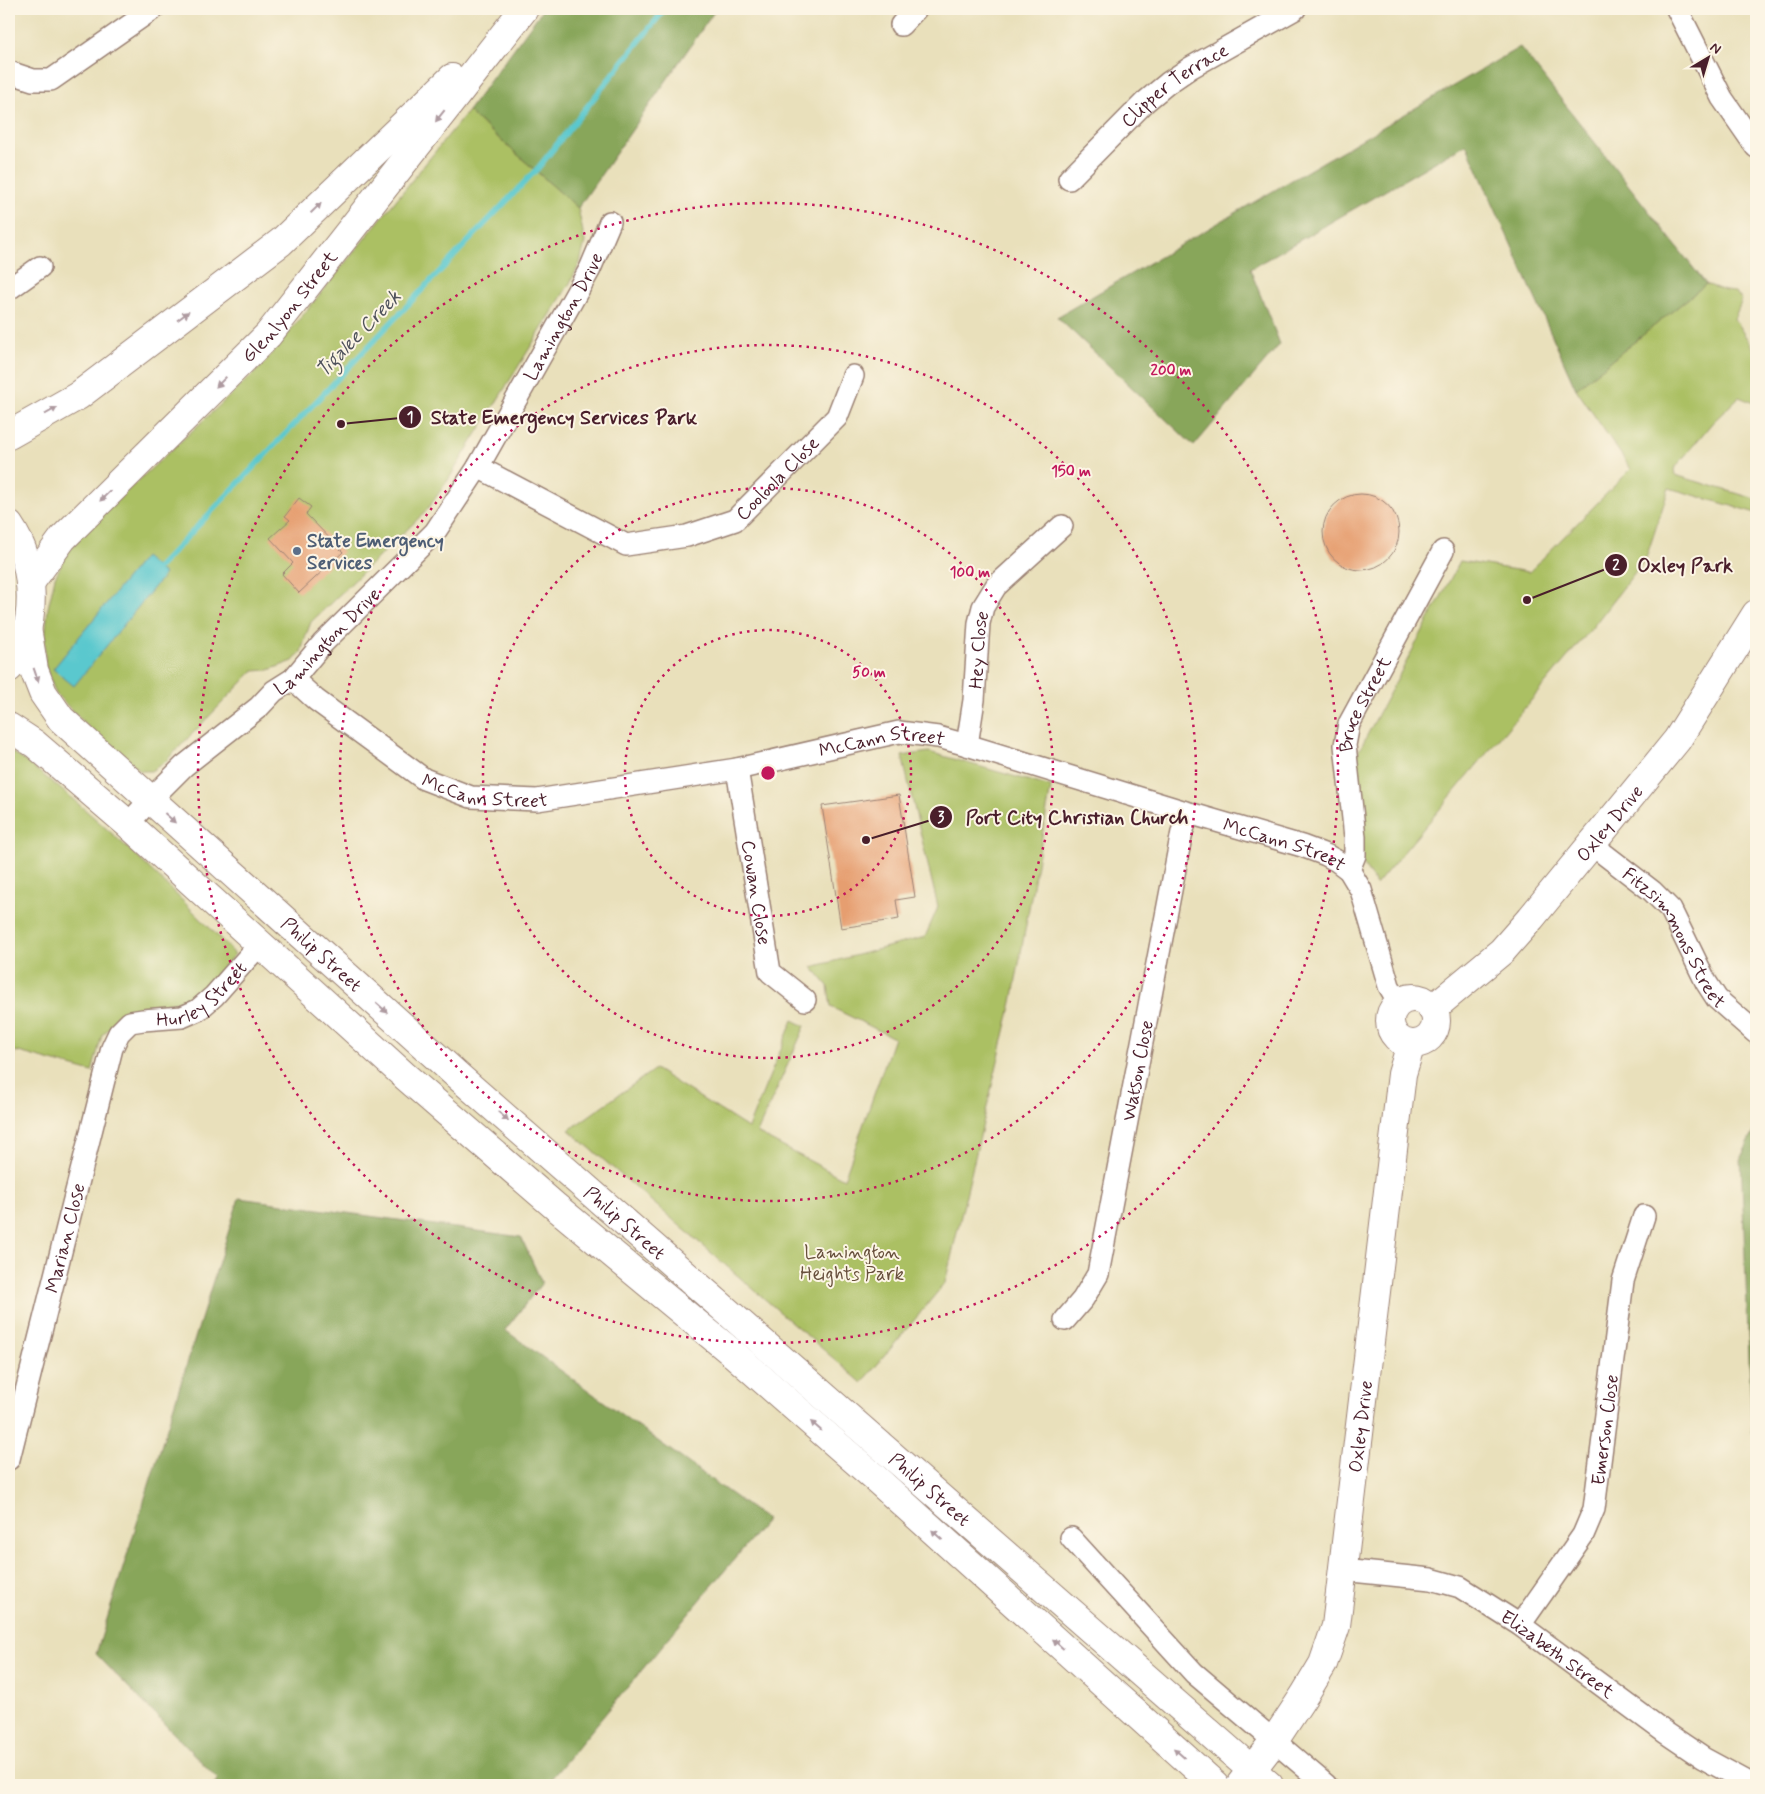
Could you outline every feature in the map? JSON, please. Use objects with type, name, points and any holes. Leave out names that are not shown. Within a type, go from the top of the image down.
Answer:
[{"type":"main road","name":"Glenlyon Street","points":[[9,435],[78,396],[281,242],[524,9]]},
{"type":"main road","name":"Glenlyon Street","points":[[30,583],[63,538],[268,335],[524,9]]},
{"type":"main road","points":[[9,525],[20,545],[27,564],[31,606],[27,628],[9,668]]},
{"type":"main road","name":"Oxley Drive","points":[[1432,1009],[1484,968],[1510,943],[1677,740],[1756,614]]},
{"type":"main road","name":"Philip Street","points":[[27,628],[34,670],[42,693],[60,719],[459,1077],[1254,1780]]},
{"type":"main road","name":"Philip Street","points":[[9,728],[35,744],[128,824],[406,1077],[534,1188],[736,1356],[874,1477],[1215,1785]]},
{"type":"main road","points":[[1408,999],[1417,999],[1426,1003],[1432,1009],[1435,1025],[1427,1039],[1420,1043],[1411,1044],[1397,1038],[1392,1032],[1390,1016],[1399,1003],[1408,999]]},
{"type":"main road","name":"Oxley Drive","points":[[1254,1780],[1274,1742],[1323,1664],[1336,1626],[1402,1074],[1411,1044]]},
{"type":"street","points":[[9,72],[33,80],[51,80],[153,9]]},
{"type":"street","points":[[901,25],[916,9]]},
{"type":"street","name":"Clipper Terrace","points":[[1070,180],[1145,102],[1168,83],[1190,68],[1295,9]]},
{"type":"street","points":[[1677,9],[1722,98],[1756,147]]},
{"type":"street","name":"Lamington Drive","points":[[128,824],[184,766],[259,707],[274,691],[293,679],[323,642],[435,532],[478,468],[590,269],[610,222]]},
{"type":"street","points":[[9,289],[40,266]]},
{"type":"street","name":"Cooloola Close","points":[[478,468],[626,545],[687,536],[735,520],[837,418],[853,376]]},
{"type":"street","name":"Hey Close","points":[[967,745],[974,700],[979,623],[982,607],[996,586],[1062,526]]},
{"type":"street","name":"Bruce Street","points":[[1349,870],[1355,855],[1355,837],[1345,745],[1349,724],[1443,551]]},
{"type":"street","name":"McCann Street","points":[[293,679],[316,700],[424,779],[471,797],[537,800],[737,769],[899,732],[938,737],[967,745],[1302,846],[1326,855],[1349,870],[1361,890],[1389,986],[1399,1003]]},
{"type":"street","name":"Cowan Close","points":[[737,769],[770,972],[805,1000]]},
{"type":"street","name":"Watson Close","points":[[1065,1320],[1083,1298],[1098,1274],[1182,832],[1189,813]]},
{"type":"street","name":"Fitzsimmons Street","points":[[1591,844],[1652,891],[1671,910],[1706,982],[1717,999],[1756,1032]]},
{"type":"street","name":"Hurley Street","points":[[130,1022],[182,1017],[198,1010],[214,996],[260,944]]},
{"type":"street","name":"Marian Close","points":[[9,1459],[112,1048],[119,1034],[130,1022]]},
{"type":"street","name":"Emerson Close","points":[[1520,1625],[1583,1535],[1594,1509],[1624,1280],[1644,1216]]},
{"type":"street","points":[[1071,1538],[1194,1673],[1326,1785]]},
{"type":"street","name":"Elizabeth Street","points":[[1342,1570],[1431,1579],[1460,1587],[1520,1625],[1666,1733],[1703,1758],[1754,1785]]},
{"type":"green space","points":[[543,9],[716,9],[578,208],[468,111]]},
{"type":"green space","points":[[1520,47],[1706,284],[1576,389],[1466,144],[1250,269],[1280,344],[1194,446],[1057,317]]},
{"type":"green space","points":[[468,111],[578,208],[585,242],[580,263],[570,283],[448,480],[429,507],[311,622],[301,652],[293,661],[269,670],[253,671],[165,762],[151,771],[141,771],[97,736],[56,694],[45,665],[48,608],[55,577],[67,554],[85,530],[261,367]]},
{"type":"green space","points":[[1706,284],[1725,291],[1735,292],[1742,300],[1734,319],[1756,352],[1756,404],[1739,397],[1712,423],[1674,469],[1675,475],[1756,499],[1756,513],[1669,488],[1646,558],[1592,628],[1376,885],[1360,859],[1348,771],[1460,561],[1529,572],[1631,469],[1576,389]]},
{"type":"green space","points":[[9,750],[57,786],[103,825],[235,954],[205,989],[181,1001],[131,1009],[102,1035],[92,1072],[15,1051],[9,1073]]},
{"type":"green space","name":"Lamington Heights Park","points":[[929,752],[1051,787],[1012,1002],[945,1283],[862,1383],[569,1130],[655,1069],[748,1128],[793,1020],[805,1026],[757,1133],[844,1179],[894,1038],[831,1007],[828,986],[812,967],[925,937],[938,907],[902,756]]},
{"type":"green space","points":[[1756,1128],[1756,1437],[1752,1433],[1741,1157]]},
{"type":"green space","points":[[239,1198],[521,1237],[542,1283],[505,1330],[767,1520],[546,1785],[213,1785],[218,1779],[96,1654]]},
{"type":"water","points":[[144,557],[165,574],[74,686],[53,669]]},
{"type":"building","points":[[1361,494],[1375,497],[1388,505],[1396,518],[1399,532],[1396,546],[1388,559],[1375,567],[1361,570],[1347,567],[1334,559],[1326,546],[1323,532],[1326,518],[1334,505],[1347,497]]},
{"type":"building","points":[[299,498],[311,507],[306,514],[343,552],[299,593],[282,574],[293,563],[270,538],[290,520],[285,516]]},
{"type":"building","points":[[899,795],[915,897],[896,900],[899,919],[841,928],[822,806]]},
{"type":"waterway","name":"Tigalee Creek","points":[[153,573],[538,168],[665,9]]},
{"type":"place","name":"State Emergency Services Park","points":[[341,424]]},
{"type":"place","name":"State Emergency Services","points":[[297,551]]},
{"type":"place","name":"Oxley Park","points":[[1527,600]]},
{"type":"place","name":"Port City Christian Church","points":[[866,840]]}]
